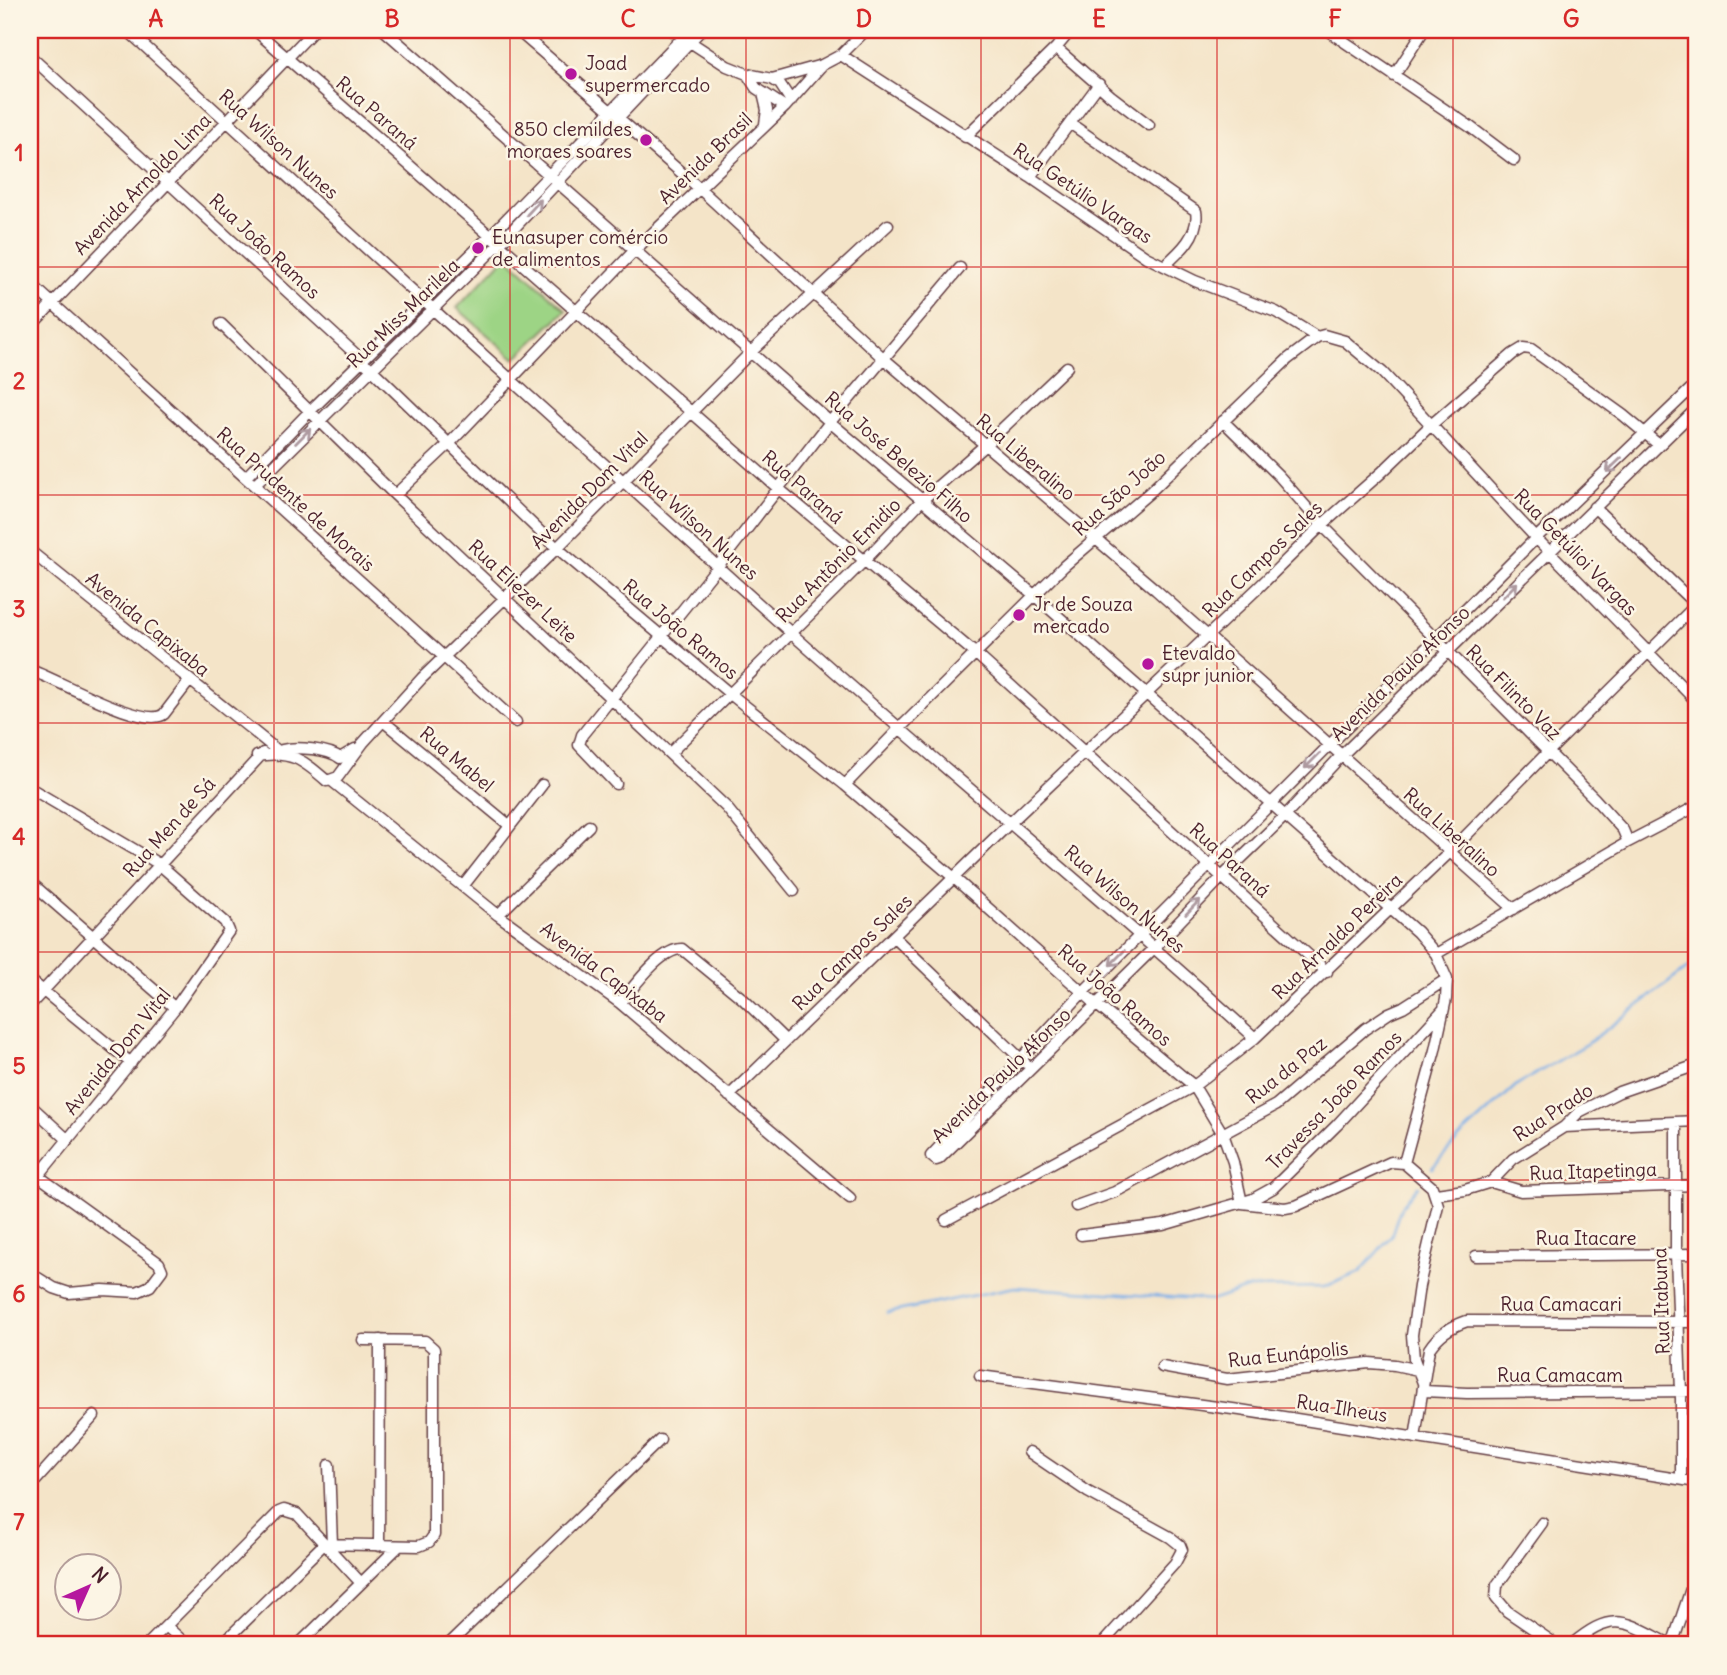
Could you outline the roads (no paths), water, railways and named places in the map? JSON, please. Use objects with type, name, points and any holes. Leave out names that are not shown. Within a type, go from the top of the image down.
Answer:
[{"type":"street","name":"Rua Wilson Nunes","points":[[127,30],[434,308],[509,380],[791,632],[1155,947],[1255,1038]]},
{"type":"street","name":"Rua Paraná","points":[[255,30],[863,562],[976,654],[1327,972]]},
{"type":"street","name":"Avenida Arnoldo Lima","points":[[30,327],[314,30]]},
{"type":"street","name":"Rua José Belezio Filho","points":[[384,30],[830,422],[1034,595],[1271,803],[1417,932],[1436,954]]},
{"type":"street","name":"Rua Liberalino","points":[[517,30],[699,188],[883,358],[1096,538],[1514,909]]},
{"type":"street","points":[[672,30],[717,61],[780,84],[788,104]]},
{"type":"street","points":[[686,40],[700,30]]},
{"type":"street","name":"Avenida Brasil","points":[[395,495],[448,445],[636,249],[788,104],[822,65],[841,55],[866,30]]},
{"type":"street","points":[[1327,30],[1469,126],[1514,160]]},
{"type":"street","points":[[1394,76],[1424,30]]},
{"type":"street","points":[[965,137],[1056,48],[1066,31]]},
{"type":"street","name":"Rua Miss Marilela","points":[[251,481],[311,410],[491,235],[554,178],[686,40]]},
{"type":"street","points":[[1056,48],[1111,96],[1149,124]]},
{"type":"street","name":"Rua Getúlio Vargas","points":[[841,55],[1030,177],[1146,257],[1195,281],[1276,312],[1317,337]]},
{"type":"street","name":"Rua João Ramos","points":[[30,56],[371,368],[557,548],[729,693],[845,785],[1194,1086],[1223,1134],[1233,1162],[1242,1203]]},
{"type":"street","points":[[772,79],[822,65]]},
{"type":"street","points":[[747,74],[763,93],[788,104]]},
{"type":"street","points":[[1030,177],[1099,84]]},
{"type":"street","points":[[763,93],[765,124]]},
{"type":"street","points":[[1071,124],[1196,211],[1197,225],[1194,232],[1184,247],[1164,266]]},
{"type":"street","name":"Rua Miss Marilela","points":[[251,481],[320,419],[500,243],[554,178]]},
{"type":"street","name":"Avenida Dom Vital","points":[[327,779],[338,777],[363,743],[444,657],[557,548],[752,351],[888,225]]},
{"type":"street","points":[[616,784],[579,745],[582,735],[830,422],[960,268]]},
{"type":"street","name":"Rua Prudente de Morais","points":[[30,283],[516,722]]},
{"type":"street","name":"Rua Eliezer Leite","points":[[221,324],[395,495],[726,807],[794,891]]},
{"type":"street","points":[[1317,337],[1334,336],[1359,351],[1431,425]]},
{"type":"street","name":"Rua São João","points":[[845,785],[1034,595],[1149,493],[1288,359],[1317,337]]},
{"type":"street","name":"Rua Campos Sales","points":[[729,1096],[953,877],[1322,525],[1431,425],[1523,348],[1531,349],[1659,445]]},
{"type":"street","name":"Rua Antônio Emidio","points":[[670,753],[922,500],[984,446],[1067,367]]},
{"type":"street","name":"Avenida Paulo Afonso","points":[[1697,383],[1435,637],[1140,934],[931,1156],[939,1160],[1033,1069],[1285,816],[1341,756],[1697,408]]},
{"type":"street","name":"Rua Filinto Vaz","points":[[1223,421],[1279,476],[1322,525],[1548,752],[1623,830],[1629,842]]},
{"type":"street","name":"Rua Getúlioi Vargas","points":[[1431,425],[1536,538],[1697,702]]},
{"type":"street","points":[[1594,507],[1697,605]]},
{"type":"street","name":"Avenida Capixaba","points":[[30,551],[278,751]]},
{"type":"street","name":"Rua Arnaldo Pereira","points":[[946,1220],[1194,1086],[1255,1038],[1449,853],[1697,605]]},
{"type":"street","points":[[30,670],[121,711],[153,719],[164,714],[190,680]]},
{"type":"street","name":"Rua Mabel","points":[[383,721],[509,825]]},
{"type":"street","points":[[257,756],[264,752],[302,748],[334,754],[340,758],[363,743]]},
{"type":"street","name":"Avenida Capixaba","points":[[257,756],[289,754],[327,779],[464,885],[498,915],[620,1003],[850,1198]]},
{"type":"street","name":"Rua Men de Sá","points":[[30,1005],[257,756]]},
{"type":"street","points":[[464,885],[542,785]]},
{"type":"street","points":[[30,788],[159,864]]},
{"type":"street","points":[[1404,1163],[1425,1091],[1446,999],[1447,979],[1436,954],[1629,842],[1697,806]]},
{"type":"street","points":[[498,915],[589,826]]},
{"type":"street","name":"Avenida Dom Vital","points":[[30,1186],[34,1173],[67,1139],[131,1063],[228,935],[229,927],[225,922],[159,864]]},
{"type":"street","points":[[30,883],[175,1008]]},
{"type":"street","points":[[894,937],[1033,1069]]},
{"type":"street","points":[[620,1003],[663,956],[674,949],[682,948],[743,999],[785,1040]]},
{"type":"street","name":"Rua da Paz","points":[[1076,1206],[1115,1192],[1276,1105],[1365,1029],[1447,979]]},
{"type":"street","points":[[30,980],[131,1063]]},
{"type":"street","name":"Travessa João Ramos","points":[[1242,1203],[1273,1188],[1337,1125],[1443,1010]]},
{"type":"street","name":"Rua Prado","points":[[1436,1194],[1465,1190],[1491,1182],[1513,1159],[1564,1127],[1579,1112],[1610,1096],[1697,1065]]},
{"type":"street","points":[[30,1105],[67,1139]]},
{"type":"street","points":[[1564,1127],[1697,1121]]},
{"type":"street","name":"Rua Itabuna","points":[[1676,1122],[1676,1255],[1682,1392],[1681,1479]]},
{"type":"street","points":[[1081,1235],[1163,1225],[1242,1203],[1285,1208],[1296,1206],[1391,1162],[1404,1163],[1432,1187],[1438,1205],[1419,1286],[1412,1335],[1414,1359],[1423,1387],[1415,1438]]},
{"type":"street","points":[[30,1273],[54,1288],[69,1293],[103,1290],[137,1292],[150,1286],[162,1270],[159,1263],[34,1173]]},
{"type":"street","name":"Rua Itapetinga","points":[[1491,1182],[1521,1191],[1697,1185]]},
{"type":"street","name":"Rua Itacare","points":[[1476,1256],[1697,1255]]},
{"type":"street","name":"Rua Camacari","points":[[1423,1387],[1429,1349],[1436,1338],[1451,1327],[1467,1321],[1697,1322]]},
{"type":"street","points":[[221,1645],[328,1544],[419,1546],[429,1542],[434,1535],[434,1349],[425,1341],[363,1340]]},
{"type":"street","points":[[379,1546],[380,1340]]},
{"type":"street","name":"Rua Eunápolis","points":[[1162,1367],[1227,1379],[1369,1363],[1418,1370]]},
{"type":"street","name":"Rua Ilheus","points":[[980,1376],[1240,1410],[1697,1482]]},
{"type":"street","name":"Rua Camacam","points":[[1423,1387],[1467,1393],[1697,1391]]},
{"type":"street","points":[[32,1482],[94,1416]]},
{"type":"street","points":[[448,1645],[660,1440]]},
{"type":"street","points":[[1029,1452],[1088,1492],[1170,1537],[1182,1550],[1175,1563],[1101,1645]]},
{"type":"street","points":[[328,1544],[329,1465]]},
{"type":"street","points":[[147,1645],[279,1512],[294,1512],[328,1544],[361,1583]]},
{"type":"street","points":[[1542,1523],[1497,1585],[1496,1598],[1507,1611],[1557,1645]]},
{"type":"street","points":[[298,1645],[398,1547]]},
{"type":"street","points":[[1571,1645],[1601,1624],[1613,1621],[1628,1623],[1672,1645],[1697,1571]]},
{"type":"street","points":[[166,1626],[187,1645]]},
{"type":"street","points":[[1581,1637],[1591,1645]]},
{"type":"waterway","points":[[1432,1168],[1462,1135],[1518,1084],[1587,1044],[1697,961]]},
{"type":"waterway","points":[[887,1313],[1015,1287],[1214,1300],[1249,1288],[1324,1287],[1360,1272],[1391,1236],[1401,1207],[1418,1186]]},
{"type":"place","name":"Joad supermercado","points":[[571,74]]},
{"type":"place","name":"850 clemildes moraes soares","points":[[646,140]]},
{"type":"place","name":"Eunasuper comércio de alimentos","points":[[478,248]]},
{"type":"place","name":"Jr de Souza mercado","points":[[1019,615]]},
{"type":"place","name":"Etevaldo supr junior","points":[[1148,664]]}]
